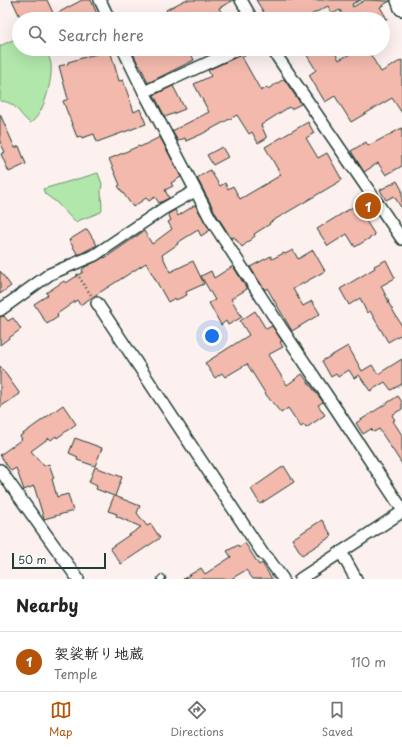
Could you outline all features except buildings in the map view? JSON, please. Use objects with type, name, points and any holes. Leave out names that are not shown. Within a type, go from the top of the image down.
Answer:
[{"type":"main road","points":[[399,0],[402,8]]},
{"type":"street","points":[[100,0],[106,12]]},
{"type":"street","points":[[241,0],[248,12]]},
{"type":"street","points":[[126,56],[195,192],[210,218],[402,511],[300,579]]},
{"type":"street","points":[[144,92],[223,56]]},
{"type":"street","points":[[277,56],[402,239]]},
{"type":"street","points":[[0,310],[50,274],[95,255],[163,209],[195,192]]},
{"type":"street","points":[[97,303],[263,554],[267,557],[283,579]]},
{"type":"street","points":[[0,470],[78,579]]},
{"type":"street","points":[[341,552],[356,579]]},
{"type":"path","points":[[72,266],[97,303]]},
{"type":"green space","points":[[12,40],[12,56],[48,56],[51,66],[50,84],[40,112],[30,123],[10,103],[0,101],[0,46]]},
{"type":"green space","points":[[98,173],[102,184],[102,210],[101,212],[75,222],[56,202],[45,194],[43,189]]},
{"type":"place","name":"袈裟斬り地蔵","points":[[368,206]]}]
